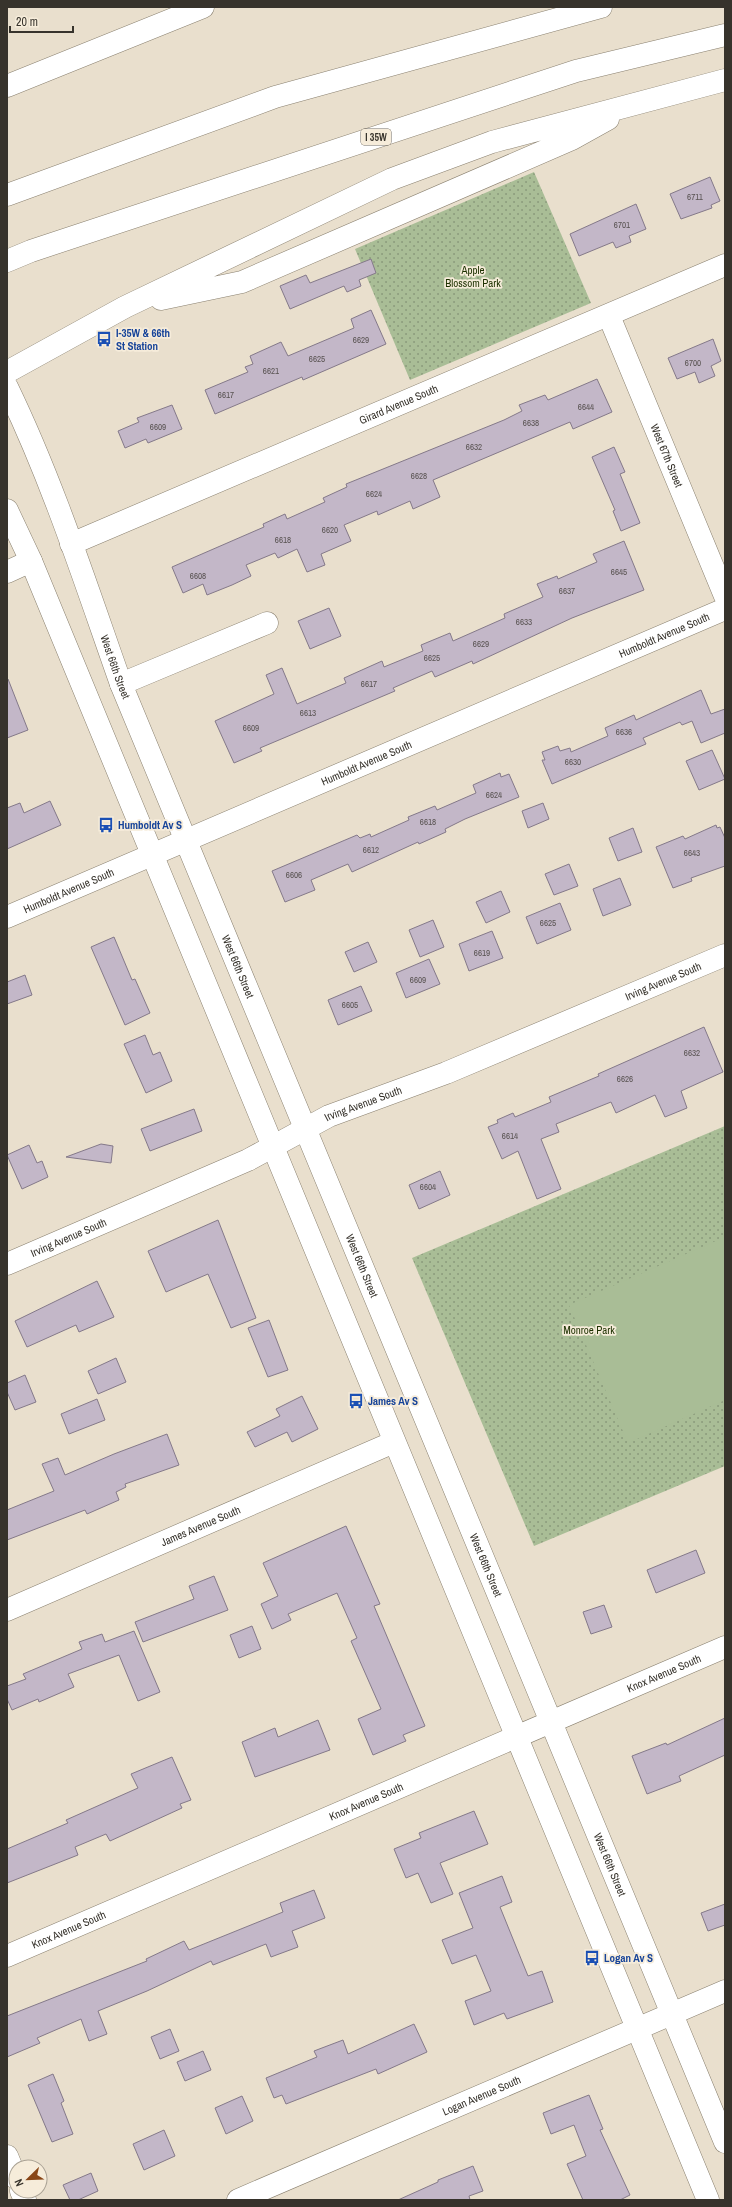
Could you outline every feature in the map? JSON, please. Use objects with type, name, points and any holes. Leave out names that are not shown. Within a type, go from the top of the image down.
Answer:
[{"type":"main road","points":[[7,86],[203,7]]},
{"type":"main road","points":[[8,195],[275,97],[601,7]]},
{"type":"main road","name":"I 35W","points":[[7,261],[31,251],[576,71],[725,35]]},
{"type":"main road","points":[[7,372],[125,307],[392,179],[492,142],[725,80]]},
{"type":"main road","points":[[125,307],[242,282],[572,139],[642,101]]},
{"type":"main road","name":"Girard Avenue South","points":[[71,544],[609,316],[725,265]]},
{"type":"main road","name":"West 67th Street","points":[[609,316],[725,596]]},
{"type":"main road","name":"West 66th Street","points":[[7,386],[23,420],[71,544],[122,684],[725,2142]]},
{"type":"main road","points":[[7,510],[31,561],[153,855],[272,1147],[708,2200]]},
{"type":"main road","points":[[7,572],[31,561]]},
{"type":"main road","name":"Humboldt Avenue South","points":[[7,917],[725,609]]},
{"type":"main road","points":[[122,684],[267,623]]},
{"type":"main road","name":"Irving Avenue South","points":[[7,1264],[248,1160],[329,1116],[446,1073],[725,955]]},
{"type":"main road","name":"James Avenue South","points":[[7,1610],[394,1442]]},
{"type":"main road","name":"Knox Avenue South","points":[[7,1956],[725,1647]]},
{"type":"main road","name":"Logan Avenue South","points":[[238,2200],[725,1990]]},
{"type":"green space","name":"Apple Blossom Park","points":[[534,172],[591,303],[410,380],[355,249]]},
{"type":"green space","name":"Monroe Park","points":[[725,1126],[725,1466],[534,1546],[412,1258]]},
{"type":"green space","points":[[725,1237],[725,1400],[628,1443],[569,1305]]},
{"type":"building","points":[[710,177],[720,201],[711,205],[712,208],[681,219],[670,194]]},
{"type":"building","points":[[636,204],[646,229],[629,236],[631,242],[616,248],[613,242],[579,256],[570,234]]},
{"type":"building","points":[[371,259],[376,273],[359,280],[361,286],[347,292],[344,286],[290,309],[280,286],[306,275],[310,283]]},
{"type":"building","points":[[371,310],[386,344],[303,380],[302,377],[215,414],[205,390],[248,372],[245,367],[253,364],[250,356],[281,342],[288,356],[354,328],[351,319]]},
{"type":"building","points":[[713,339],[721,361],[711,366],[715,376],[699,383],[695,372],[677,379],[668,358]]},
{"type":"building","points":[[597,379],[612,412],[573,429],[570,422],[433,480],[440,497],[413,509],[410,501],[378,515],[377,511],[344,525],[351,541],[321,554],[325,565],[307,572],[297,549],[278,558],[275,553],[246,565],[251,576],[232,585],[207,595],[203,584],[183,593],[172,567],[264,527],[263,524],[285,514],[287,519],[325,502],[323,498],[347,487],[346,484],[504,420],[522,411],[519,405],[545,395],[548,400]]},
{"type":"building","points":[[172,405],[182,429],[148,443],[146,439],[125,448],[118,431],[139,422],[137,418]]},
{"type":"building","points":[[614,447],[625,472],[620,474],[640,523],[621,531],[613,511],[615,510],[592,457]]},
{"type":"building","points":[[624,541],[644,590],[572,618],[473,664],[472,661],[435,677],[432,671],[393,688],[395,691],[260,748],[262,751],[234,763],[215,721],[274,694],[266,675],[282,668],[297,704],[346,683],[344,678],[382,661],[384,667],[423,651],[421,645],[450,633],[453,641],[505,618],[504,614],[543,597],[537,584],[557,576],[558,579],[597,562],[593,554]]},
{"type":"building","points":[[329,608],[341,636],[310,649],[298,621]]},
{"type":"building","points":[[8,679],[28,730],[7,738],[7,680]]},
{"type":"building","points":[[701,690],[711,714],[725,709],[725,733],[701,743],[692,721],[682,725],[680,722],[643,738],[646,744],[552,784],[542,760],[545,760],[542,752],[558,746],[560,751],[570,748],[571,752],[608,736],[605,728],[634,715],[636,720]]},
{"type":"building","points":[[712,750],[725,779],[699,790],[686,761]]},
{"type":"building","points":[[500,773],[501,777],[509,774],[519,797],[465,819],[445,829],[446,832],[419,844],[418,842],[352,872],[348,864],[311,880],[315,890],[285,902],[272,871],[357,835],[360,838],[370,834],[371,837],[409,820],[408,817],[435,806],[437,810],[476,793],[473,785]]},
{"type":"building","points":[[50,801],[61,825],[7,849],[7,808],[20,803],[24,813]]},
{"type":"building","points":[[543,803],[549,819],[528,828],[522,811]]},
{"type":"building","points":[[716,825],[717,828],[720,827],[725,838],[725,866],[691,878],[692,881],[673,888],[656,847],[683,836],[685,839]]},
{"type":"building","points":[[633,828],[642,852],[618,861],[609,838]]},
{"type":"building","points":[[569,864],[578,886],[554,895],[545,874]]},
{"type":"building","points":[[620,878],[631,905],[603,916],[593,889]]},
{"type":"building","points":[[501,891],[510,912],[486,923],[476,902]]},
{"type":"building","points":[[560,903],[571,930],[537,944],[526,917]]},
{"type":"building","points":[[433,920],[444,947],[420,957],[409,930]]},
{"type":"building","points":[[492,931],[503,958],[469,971],[459,944]]},
{"type":"building","points":[[114,937],[132,980],[135,979],[150,1013],[125,1025],[91,947]]},
{"type":"building","points":[[368,942],[377,962],[354,972],[345,952]]},
{"type":"building","points":[[429,959],[440,984],[406,998],[396,973]]},
{"type":"building","points":[[25,975],[32,995],[7,1004],[7,982]]},
{"type":"building","points":[[361,986],[372,1011],[338,1025],[328,1000]]},
{"type":"building","points":[[704,1027],[723,1072],[681,1091],[687,1108],[665,1117],[655,1095],[616,1113],[611,1102],[556,1124],[559,1132],[541,1139],[561,1189],[537,1199],[518,1151],[502,1159],[488,1127],[498,1123],[497,1120],[513,1113],[515,1117],[551,1102],[549,1097],[599,1076],[598,1074]]},
{"type":"building","points":[[145,1035],[153,1055],[160,1052],[172,1081],[146,1093],[124,1044]]},
{"type":"building","points":[[194,1109],[202,1131],[150,1151],[141,1129]]},
{"type":"building","points":[[101,1144],[113,1146],[111,1163],[66,1157]]},
{"type":"building","points":[[29,1145],[37,1163],[42,1161],[48,1177],[22,1189],[7,1155]]},
{"type":"building","points":[[440,1171],[450,1195],[419,1209],[409,1185]]},
{"type":"building","points":[[218,1220],[256,1318],[231,1328],[208,1274],[166,1292],[148,1251]]},
{"type":"building","points":[[97,1281],[114,1317],[79,1332],[76,1325],[27,1347],[15,1321]]},
{"type":"building","points":[[269,1320],[288,1370],[268,1377],[248,1328]]},
{"type":"building","points":[[116,1358],[126,1382],[98,1394],[88,1371]]},
{"type":"building","points":[[25,1375],[36,1402],[15,1410],[7,1392],[7,1383]]},
{"type":"building","points":[[302,1396],[318,1429],[292,1442],[287,1432],[255,1447],[247,1432],[280,1416],[276,1409]]},
{"type":"building","points":[[97,1399],[105,1420],[69,1434],[61,1414]]},
{"type":"building","points":[[167,1434],[179,1465],[125,1484],[126,1487],[116,1492],[119,1500],[87,1514],[85,1510],[7,1540],[7,1510],[54,1491],[42,1464],[58,1458],[65,1475],[114,1454]]},
{"type":"building","points":[[346,1526],[380,1604],[374,1606],[425,1726],[403,1735],[406,1741],[373,1755],[358,1719],[381,1709],[351,1641],[357,1638],[337,1593],[288,1614],[291,1620],[272,1629],[261,1604],[278,1596],[263,1563]]},
{"type":"building","points":[[696,1550],[705,1573],[656,1593],[647,1570]]},
{"type":"building","points":[[214,1576],[228,1610],[143,1642],[135,1622],[194,1599],[189,1586]]},
{"type":"building","points":[[604,1605],[612,1627],[591,1634],[583,1612]]},
{"type":"building","points":[[252,1626],[261,1649],[239,1658],[230,1635]]},
{"type":"building","points":[[134,1631],[160,1692],[138,1701],[119,1655],[68,1674],[74,1687],[39,1702],[38,1699],[12,1710],[7,1699],[7,1686],[26,1679],[23,1674],[82,1649],[79,1642],[102,1634],[105,1642]]},
{"type":"building","points":[[725,1718],[725,1755],[679,1776],[681,1781],[647,1794],[632,1756],[666,1743],[667,1745]]},
{"type":"building","points":[[318,1720],[330,1750],[255,1777],[242,1742],[275,1728],[278,1737]]},
{"type":"building","points":[[172,1757],[191,1800],[180,1804],[182,1808],[110,1841],[106,1834],[75,1847],[78,1855],[7,1883],[7,1849],[68,1823],[66,1820],[138,1788],[131,1774]]},
{"type":"building","points":[[474,1811],[488,1844],[440,1863],[453,1894],[431,1903],[418,1873],[406,1878],[394,1849],[421,1838],[419,1833]]},
{"type":"building","points":[[502,1876],[512,1902],[500,1907],[528,1976],[542,1971],[553,2002],[507,2019],[504,2013],[474,2025],[465,2001],[491,1991],[476,1955],[452,1964],[442,1940],[473,1928],[459,1893]]},
{"type":"building","points":[[314,1890],[325,1918],[292,1931],[298,1947],[271,1957],[266,1944],[213,1965],[211,1961],[147,1991],[98,2011],[107,2034],[89,2041],[81,2019],[37,2038],[40,2043],[7,2057],[7,2016],[147,1961],[146,1959],[184,1941],[189,1950],[283,1912],[280,1903]]},
{"type":"building","points":[[725,1904],[725,1925],[708,1931],[701,1913]]},
{"type":"building","points":[[414,2024],[427,2052],[378,2074],[376,2069],[286,2104],[282,2095],[274,2098],[266,2078],[317,2057],[314,2051],[343,2040],[348,2054]]},
{"type":"building","points":[[170,2029],[179,2051],[160,2059],[151,2037]]},
{"type":"building","points":[[203,2051],[211,2070],[185,2081],[177,2062]]},
{"type":"building","points":[[53,2074],[64,2101],[61,2103],[73,2134],[52,2142],[28,2085]]},
{"type":"building","points":[[589,2095],[603,2129],[600,2130],[630,2195],[620,2200],[583,2200],[567,2164],[586,2156],[574,2125],[551,2134],[543,2113]]},
{"type":"building","points":[[242,2096],[253,2121],[226,2134],[215,2108]]},
{"type":"building","points":[[164,2130],[175,2156],[144,2170],[133,2144]]},
{"type":"building","points":[[473,2166],[483,2191],[469,2196],[470,2200],[398,2200],[438,2182],[438,2180]]},
{"type":"building","points":[[91,2173],[98,2191],[78,2200],[70,2200],[63,2185]]},
{"type":"place","name":"I-35W & 66th St Station","points":[[104,339]]},
{"type":"place","name":"Humboldt Av S","points":[[106,825]]},
{"type":"place","name":"James Av S","points":[[356,1401]]},
{"type":"place","name":"Logan Av S","points":[[592,1958]]}]
